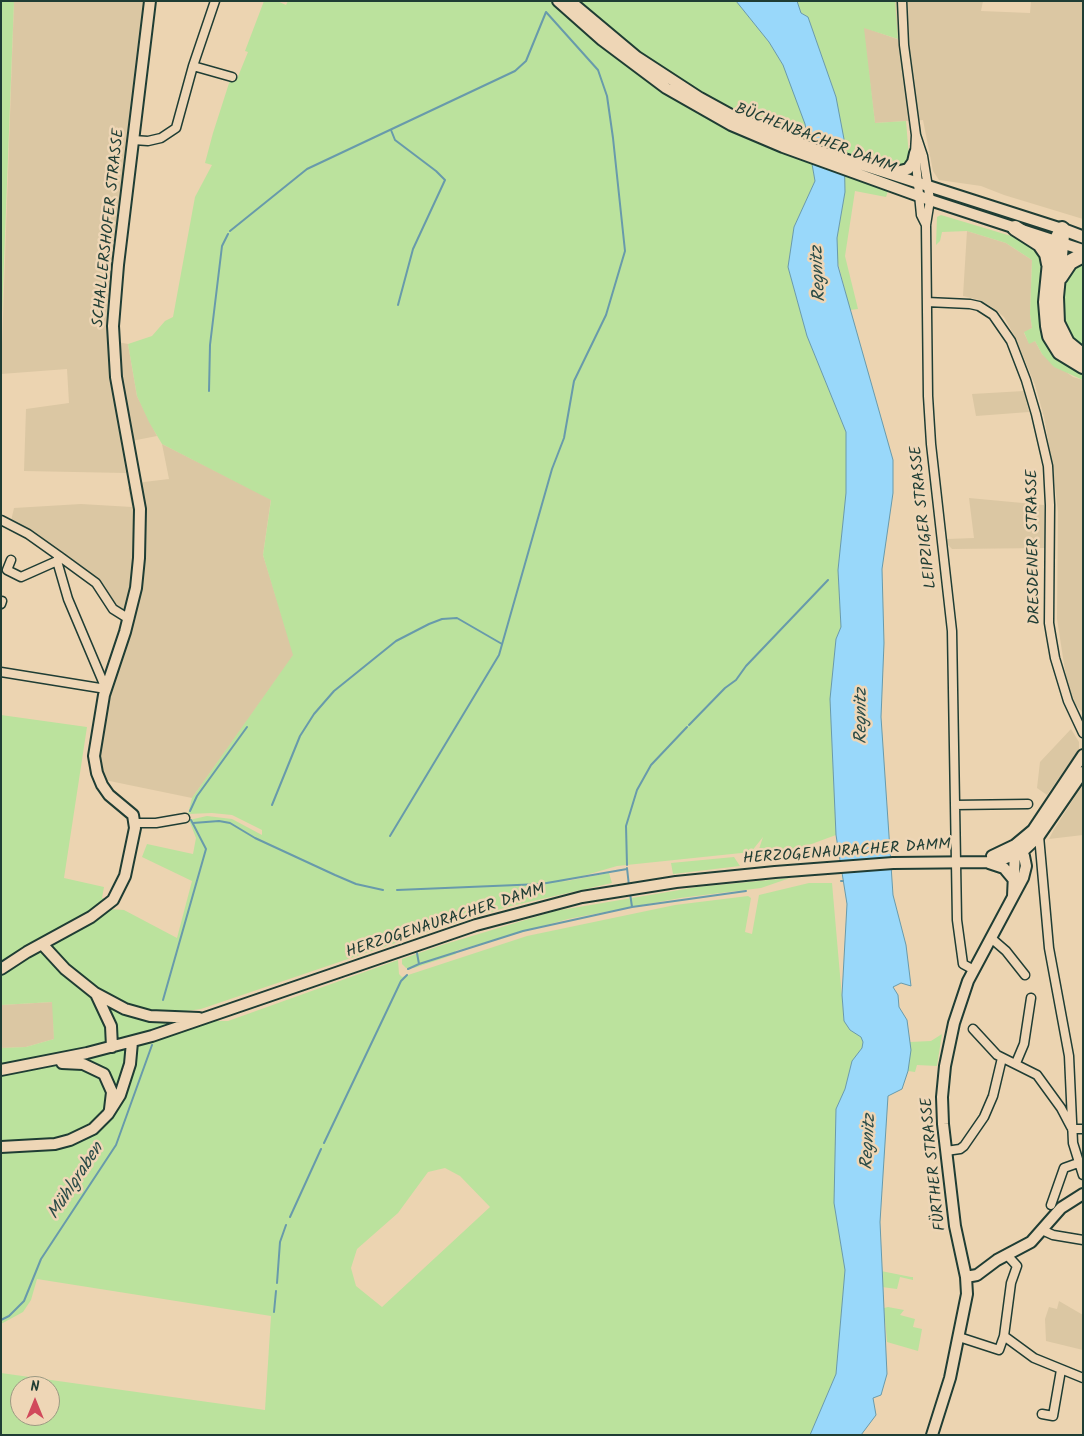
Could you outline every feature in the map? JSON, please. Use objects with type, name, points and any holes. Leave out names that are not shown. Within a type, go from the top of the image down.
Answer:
[{"type":"highway","points":[[1015,228],[1040,244],[1046,254],[1049,267]]},
{"type":"highway","points":[[1060,238],[1049,267],[1046,302],[1050,336],[1060,352],[1083,366]]},
{"type":"highway","points":[[1060,238],[1056,311],[1059,328],[1067,343],[1083,356]]},
{"type":"highway","points":[[1058,282],[1070,262],[1083,255]]},
{"type":"main road","name":"SCHALLERSHOFER STRASSE","points":[[136,823],[133,815],[104,788],[95,766],[95,745],[106,689],[129,619],[138,574],[141,518],[116,377],[113,326],[150,1]]},
{"type":"main road","name":"BÜCHENBACHER DAMM","points":[[558,1],[635,61],[715,107],[785,143],[861,170],[930,200],[1015,228],[1060,238]]},
{"type":"main road","name":"BÜCHENBACHER DAMM","points":[[570,1],[635,61]]},
{"type":"main road","points":[[886,172],[898,173],[906,170],[913,162],[915,154]]},
{"type":"main road","name":"BÜCHENBACHER DAMM","points":[[861,170],[886,172],[928,185],[1060,238],[1083,250]]},
{"type":"main road","points":[[1060,238],[1083,237]]},
{"type":"main road","points":[[1017,851],[1083,756]]},
{"type":"main road","points":[[988,862],[1017,851],[1039,836],[1082,773]]},
{"type":"main road","points":[[1,969],[92,917],[116,896],[125,876],[136,823]]},
{"type":"main road","name":"HERZOGENAURACHER DAMM","points":[[972,861],[1017,851]]},
{"type":"main road","name":"FÜRTHER STRASSE","points":[[1012,900],[1017,851]]},
{"type":"main road","name":"FÜRTHER STRASSE","points":[[932,1435],[950,1378],[966,1301],[966,1277],[956,1226],[942,1112],[944,1066],[958,1009],[974,970],[1026,871],[1017,851]]},
{"type":"main road","name":"HERZOGENAURACHER DAMM","points":[[1,1070],[38,1064],[132,1042],[211,1017],[447,934],[551,904],[613,891],[676,882],[839,866],[955,861],[988,862]]},
{"type":"main road","points":[[988,862],[1004,868],[1014,880]]},
{"type":"main road","points":[[42,944],[65,969],[95,993],[126,1009],[150,1016],[211,1017]]},
{"type":"main road","points":[[95,993],[111,1026],[112,1047]]},
{"type":"main road","points":[[1,1147],[41,1146],[70,1140],[94,1129],[117,1102],[130,1064],[132,1042]]},
{"type":"main road","points":[[38,1064],[78,1063],[100,1071],[108,1080],[112,1092],[108,1114]]},
{"type":"main road","points":[[966,1277],[977,1275],[1007,1255],[1025,1246],[1066,1204],[1083,1194]]},
{"type":"street","points":[[133,140],[148,141],[161,138],[176,128],[193,66],[215,1]]},
{"type":"street","points":[[902,1],[904,45],[916,135],[915,154],[919,196]]},
{"type":"street","points":[[193,66],[232,77]]},
{"type":"street","points":[[916,135],[923,156],[930,200]]},
{"type":"street","name":"LEIPZIGER STRASSE","points":[[919,196],[921,215],[926,225]]},
{"type":"street","name":"LEIPZIGER STRASSE","points":[[930,200],[926,225],[931,444],[952,631],[957,920],[962,959],[966,967],[974,970]]},
{"type":"street","name":"DRESDENER STRASSE","points":[[927,302],[970,304],[979,306],[993,314],[1011,342],[1026,380],[1048,466],[1050,505],[1050,629],[1055,658],[1068,701],[1083,733]]},
{"type":"street","points":[[1,520],[28,534],[58,558],[96,583],[108,597],[113,609],[129,619]]},
{"type":"street","points":[[11,560],[7,570],[21,577],[58,558]]},
{"type":"street","points":[[58,558],[68,599],[106,689]]},
{"type":"street","points":[[1,672],[106,689]]},
{"type":"street","points":[[955,804],[1028,804]]},
{"type":"street","points":[[136,823],[156,823],[185,818]]},
{"type":"street","points":[[1039,836],[1049,948],[1069,1056],[1072,1129],[1078,1163],[1083,1175]]},
{"type":"street","points":[[991,938],[1006,951],[1025,975]]},
{"type":"street","points":[[1016,1063],[1024,1044],[1031,998]]},
{"type":"street","points":[[973,1029],[1002,1058],[1033,1072],[1041,1079],[1061,1108],[1072,1129]]},
{"type":"street","points":[[946,1150],[960,1149],[964,1146],[984,1116],[993,1096],[1002,1058]]},
{"type":"street","points":[[1072,1129],[1083,1128]]},
{"type":"street","points":[[1051,1204],[1064,1168],[1078,1163]]},
{"type":"street","points":[[1042,1230],[1053,1235],[1083,1240]]},
{"type":"street","points":[[959,1337],[999,1350],[1004,1336],[1011,1283],[1018,1266],[1007,1255]]},
{"type":"street","points":[[1004,1336],[1026,1354],[1083,1378]]},
{"type":"street","points":[[1042,1414],[1053,1416],[1061,1370]]},
{"type":"shaded area","points":[[14,1],[148,1],[112,341],[128,344],[137,396],[157,436],[121,443],[126,473],[24,471],[26,409],[69,403],[67,369],[1,374]]},
{"type":"shaded area","points":[[895,1],[983,1],[981,11],[1030,13],[1031,1],[1083,1],[1083,219],[981,186],[939,180],[933,171],[923,120],[875,123],[863,27],[897,39]]},
{"type":"shaded area","points":[[967,231],[1006,243],[1032,260],[1030,314],[1032,328],[1024,333],[1029,343],[1035,341],[1042,354],[1073,377],[1083,380],[1083,713],[1074,703],[1066,677],[1057,619],[1058,512],[1044,417],[1035,385],[1016,339],[1004,317],[992,307],[979,300],[963,296]]},
{"type":"shaded area","points":[[1024,391],[1029,412],[976,416],[972,394]]},
{"type":"shaded area","points":[[162,444],[271,499],[263,555],[294,655],[192,798],[95,778],[89,765],[100,696],[122,622],[122,613],[115,607],[98,581],[41,538],[11,521],[14,508],[81,504],[132,507],[128,488],[144,482],[169,479]]},
{"type":"shaded area","points":[[969,498],[1044,505],[1045,548],[952,549],[948,545],[947,539],[974,538]]},
{"type":"shaded area","points":[[1071,729],[1079,742],[1079,749],[1047,795],[1037,788],[1040,762]]},
{"type":"shaded area","points":[[1083,784],[1083,835],[1049,839],[1053,831]]},
{"type":"shaded area","points":[[53,1002],[54,1039],[26,1047],[1,1048],[1,1005]]},
{"type":"shaded area","points":[[1059,1301],[1083,1315],[1083,1350],[1046,1341],[1045,1319],[1049,1307],[1057,1309]]},
{"type":"green space","points":[[1,1],[14,1],[1,339]]},
{"type":"green space","points":[[264,1],[277,1],[286,5],[288,1],[736,1],[769,42],[783,65],[805,124],[815,181],[794,227],[788,267],[807,336],[846,432],[846,493],[838,570],[841,627],[836,639],[830,699],[836,835],[798,849],[793,859],[758,852],[763,837],[751,852],[617,866],[562,882],[609,873],[612,883],[511,906],[445,926],[201,1009],[179,1012],[178,1021],[228,1021],[398,960],[399,974],[402,977],[527,936],[675,905],[748,896],[751,898],[745,932],[752,934],[759,895],[809,883],[832,883],[844,1021],[850,1030],[861,1037],[863,1042],[862,1048],[852,1061],[845,1089],[836,1109],[834,1203],[845,1270],[836,1374],[810,1435],[1,1435],[1,1373],[22,1376],[10,1376],[10,1426],[60,1426],[60,1381],[265,1410],[271,1316],[37,1279],[31,1300],[23,1312],[1,1324],[1,1048],[26,1047],[54,1039],[52,1002],[1,1005],[1,715],[87,727],[64,878],[104,887],[102,898],[119,900],[109,909],[124,910],[177,938],[192,881],[142,857],[147,844],[193,854],[196,838],[189,820],[207,816],[232,819],[262,835],[262,830],[232,815],[212,813],[188,814],[192,798],[293,655],[263,555],[271,500],[162,444],[137,396],[128,344],[152,336],[165,321],[173,317],[195,197],[212,165],[205,163],[213,133],[231,77],[237,79],[248,52],[245,51]],"holes":[[[445,1168],[460,1176],[490,1207],[382,1307],[356,1286],[351,1268],[357,1249],[398,1213],[428,1172]]]},
{"type":"green space","points":[[797,1],[895,1],[898,39],[864,28],[875,123],[906,121],[909,157],[903,166],[894,169],[864,160],[858,179],[888,191],[886,197],[855,191],[845,256],[858,309],[850,310],[836,255],[845,192],[836,97],[808,17],[801,13]]},
{"type":"green space","points":[[941,215],[1031,242],[1043,255],[1042,299],[1083,369],[1083,380],[1054,367],[1042,354],[1035,341],[1029,344],[1024,332],[1032,328],[1030,314],[1032,260],[1006,243],[967,231],[942,232],[940,241],[936,245],[937,217]]},
{"type":"green space","points":[[1083,258],[1083,352],[1077,349],[1060,321],[1063,279]]},
{"type":"green space","points":[[734,857],[740,866],[673,874],[671,863]]},
{"type":"green space","points":[[790,878],[761,888],[680,898],[568,919],[455,951],[456,954],[414,968],[406,968],[402,964],[402,959],[442,945],[555,911],[697,887]]},
{"type":"green space","points":[[942,1034],[937,1066],[917,1065],[915,1072],[908,1071],[910,1042],[931,1041]]},
{"type":"green space","points":[[881,1271],[913,1277],[913,1280],[900,1277],[897,1289],[882,1287]]},
{"type":"green space","points":[[884,1308],[904,1310],[900,1315],[915,1319],[913,1327],[922,1329],[918,1351],[887,1342]]},
{"type":"water","name":"Regnitz","points":[[736,1],[797,1],[801,13],[808,17],[836,97],[844,139],[845,192],[837,238],[838,266],[893,460],[893,493],[882,569],[884,643],[881,717],[893,895],[906,945],[911,986],[901,983],[893,987],[898,995],[899,1007],[907,1020],[911,1050],[908,1071],[902,1089],[888,1096],[880,1222],[887,1374],[881,1395],[873,1398],[876,1415],[861,1435],[810,1435],[836,1374],[845,1270],[834,1203],[836,1109],[845,1089],[852,1061],[862,1048],[863,1042],[861,1037],[850,1030],[844,1021],[842,995],[847,904],[836,835],[830,699],[836,639],[841,627],[838,570],[846,493],[846,432],[807,336],[788,267],[794,227],[815,181],[805,124],[783,65],[769,42]]},
{"type":"waterway","points":[[230,231],[307,169],[515,71],[526,61],[546,12],[598,70],[607,96],[625,251],[606,315],[574,381],[564,438],[552,469],[499,655],[390,836]]},
{"type":"waterway","points":[[391,130],[395,140],[445,180],[413,249],[398,305]]},
{"type":"waterway","points":[[209,391],[210,345],[222,246],[228,234]]},
{"type":"waterway","points":[[689,725],[725,688],[736,680],[746,666],[828,580]]},
{"type":"waterway","points":[[272,805],[300,736],[314,714],[334,691],[396,641],[442,619],[457,618],[502,644]]},
{"type":"waterway","points":[[190,811],[197,796],[247,727]]},
{"type":"waterway","points":[[627,865],[626,826],[637,790],[651,765],[687,727]]},
{"type":"waterway","points":[[163,1000],[206,849],[191,820]]},
{"type":"waterway","points":[[193,823],[219,821],[230,823],[255,838],[335,875],[356,884],[383,890]]},
{"type":"waterway","points":[[627,868],[629,886]]},
{"type":"waterway","points":[[397,890],[541,884],[627,869]]},
{"type":"waterway","points":[[630,893],[632,907],[746,891]]},
{"type":"waterway","points":[[417,953],[419,964],[523,931],[632,907]]},
{"type":"waterway","points":[[408,969],[419,964]]},
{"type":"waterway","points":[[324,1143],[401,981],[407,975]]},
{"type":"waterway","name":"Mühlgraben","points":[[1,1320],[9,1316],[24,1301],[41,1259],[116,1145],[152,1045]]},
{"type":"waterway","points":[[290,1217],[321,1149]]},
{"type":"waterway","points":[[277,1283],[280,1242],[286,1225]]},
{"type":"waterway","points":[[274,1312],[276,1291]]}]
